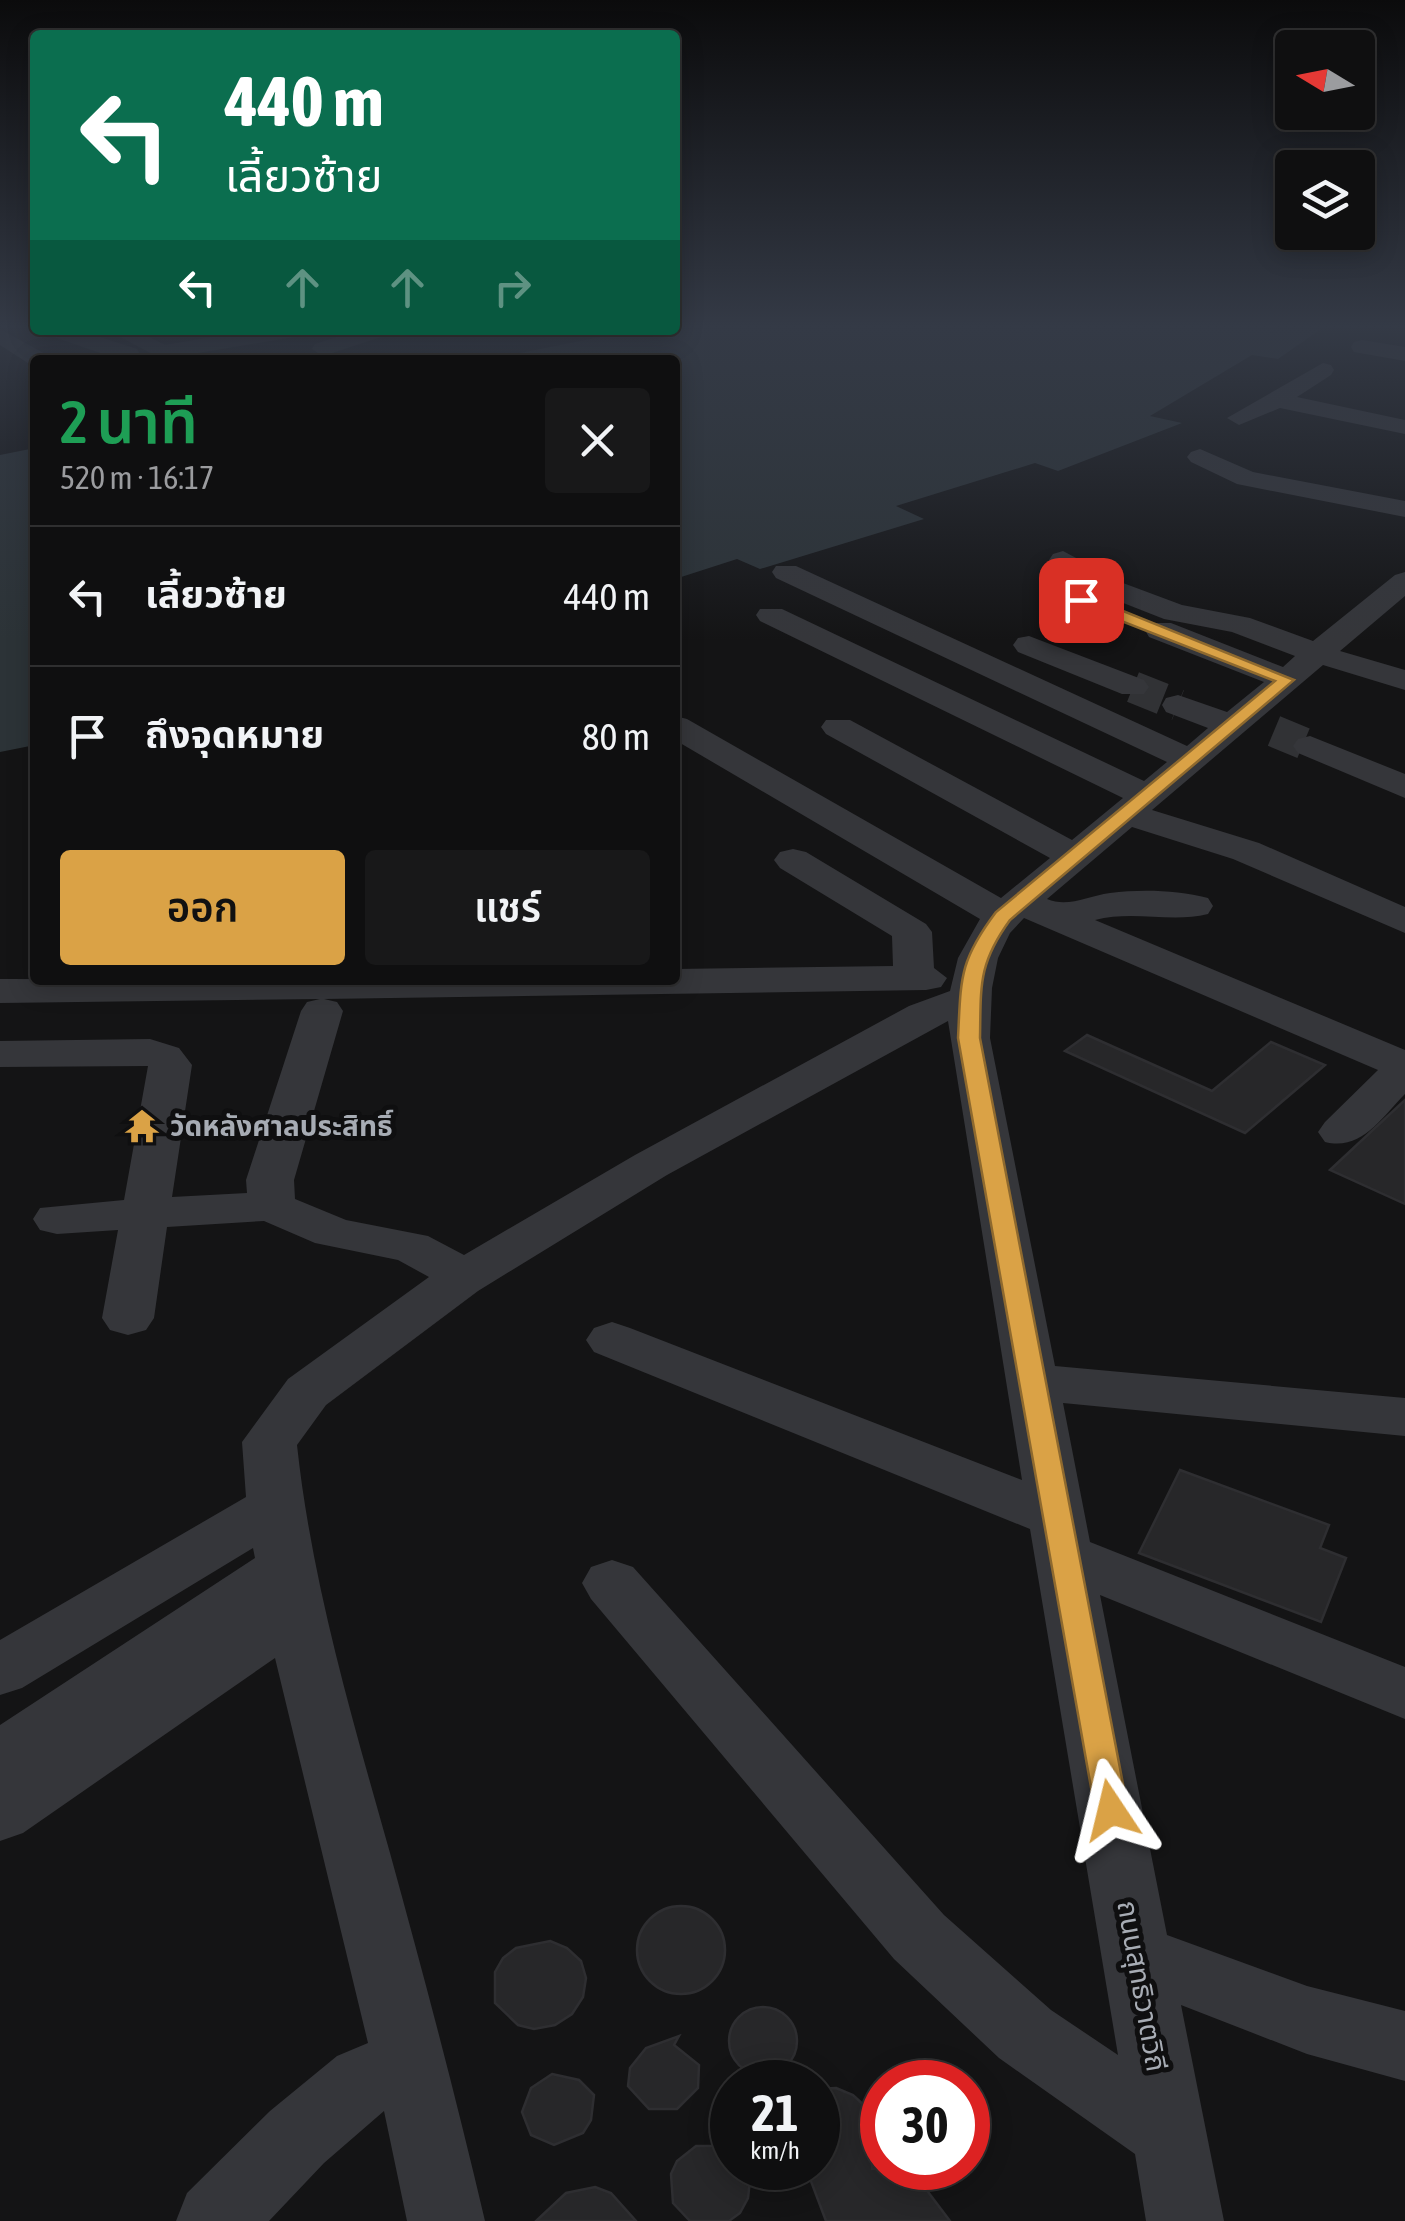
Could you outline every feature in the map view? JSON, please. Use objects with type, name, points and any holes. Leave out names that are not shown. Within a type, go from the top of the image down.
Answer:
[{"type":"street","points":[[1200,457],[1246,478],[1405,509]]},
{"type":"street","points":[[786,572],[1190,760]]},
{"type":"street","points":[[1055,573],[1298,670],[1342,681],[1405,655]]},
{"type":"street","name":"ถนนสุทธิวาตวิถี","points":[[1185,2221],[969,1038],[934,986],[1028,912],[1072,855],[1190,760],[1248,725],[1298,670],[1405,580]]},
{"type":"street","points":[[772,615],[1134,804],[1405,921]]},
{"type":"street","points":[[1029,645],[1119,682],[1156,661]]},
{"type":"street","points":[[1372,670],[1405,680]]},
{"type":"street","points":[[1178,704],[1248,725]]},
{"type":"street","points":[[838,727],[1072,855]]},
{"type":"street","points":[[680,729],[1028,912],[1405,1067],[1342,1132]]},
{"type":"street","points":[[1310,746],[1405,787]]},
{"type":"street","points":[[793,860],[912,932],[934,986]]},
{"type":"street","points":[[1028,912],[1106,903],[1194,906]]},
{"type":"street","points":[[680,983],[934,986]]},
{"type":"street","points":[[1,995],[87,985]]},
{"type":"street","points":[[110,985],[325,1000],[510,985]]},
{"type":"street","points":[[446,2221],[411,2061],[290,1590],[274,1508],[269,1442],[307,1392],[460,1279],[934,986]]},
{"type":"street","points":[[272,1206],[270,1180],[325,1000]]},
{"type":"street","points":[[0,1054],[150,1052],[164,1057],[170,1065],[128,1318]]},
{"type":"street","points":[[57,1219],[272,1206],[302,1222],[354,1238],[414,1246],[442,1260],[460,1279]]},
{"type":"street","points":[[612,1340],[1062,1537],[1405,1694]]},
{"type":"street","points":[[1032,1382],[1405,1417]]},
{"type":"street","points":[[0,1670],[274,1508]]},
{"type":"street","points":[[612,1583],[919,1937],[1025,2034],[1169,2133]]},
{"type":"street","points":[[0,1759],[290,1590]]},
{"type":"street","points":[[0,1813],[290,1590]]},
{"type":"street","points":[[1136,1955],[1307,2020],[1405,2046]]},
{"type":"street","points":[[215,2221],[297,2137],[364,2081],[411,2061]]},
{"type":"shaded area","points":[[680,433],[1157,433],[1058,471],[1035,463],[896,506],[924,519],[760,569],[737,559],[680,577]]},
{"type":"shaded area","points":[[30,449],[30,746],[0,752],[0,455]]},
{"type":"building","points":[[1087,1035],[1212,1091],[1271,1042],[1325,1065],[1245,1133],[1065,1051]]},
{"type":"building","points":[[1405,1100],[1405,1204],[1330,1170]]},
{"type":"building","points":[[1180,1470],[1329,1525],[1320,1548],[1346,1558],[1321,1622],[1139,1553]]},
{"type":"building","points":[[681,1906],[698,1909],[712,1919],[722,1933],[722,1967],[712,1981],[698,1991],[681,1994],[664,1991],[650,1981],[640,1967],[637,1950],[640,1933],[650,1919],[664,1909]]},
{"type":"building","points":[[550,1941],[567,1948],[581,1961],[586,1978],[583,1997],[572,2014],[555,2025],[534,2029],[518,2025],[495,2003],[495,1972],[503,1958],[516,1948]]},
{"type":"building","points":[[750,2010],[776,2010],[794,2028],[797,2041],[790,2060],[736,2060],[732,2054],[732,2028]]},
{"type":"building","points":[[679,2036],[674,2045],[699,2065],[698,2088],[677,2109],[649,2109],[628,2086],[630,2068],[646,2048]]},
{"type":"building","points":[[552,2074],[579,2080],[594,2095],[591,2120],[583,2133],[554,2145],[531,2135],[522,2112],[531,2088]]},
{"type":"building","points":[[840,2090],[860,2102],[860,2190],[927,2190],[950,2221],[826,2221],[814,2190],[840,2190]]},
{"type":"building","points":[[696,2146],[710,2146],[710,2190],[749,2190],[740,2213],[729,2221],[690,2221],[673,2203],[671,2174],[677,2161]]},
{"type":"building","points":[[595,2187],[611,2193],[636,2221],[536,2221],[566,2193]]},
{"type":"tunnel","points":[[1133,687],[1178,705]]},
{"type":"tunnel","points":[[1274,731],[1310,746]]},
{"type":"place","name":"วัดหลังศาลประสิทธิ์","points":[[142,1126]]},
{"type":"route","points":[[1081,600],[1286,680],[1003,916],[979,948],[972,970],[969,1038],[1111,1810]]}]
